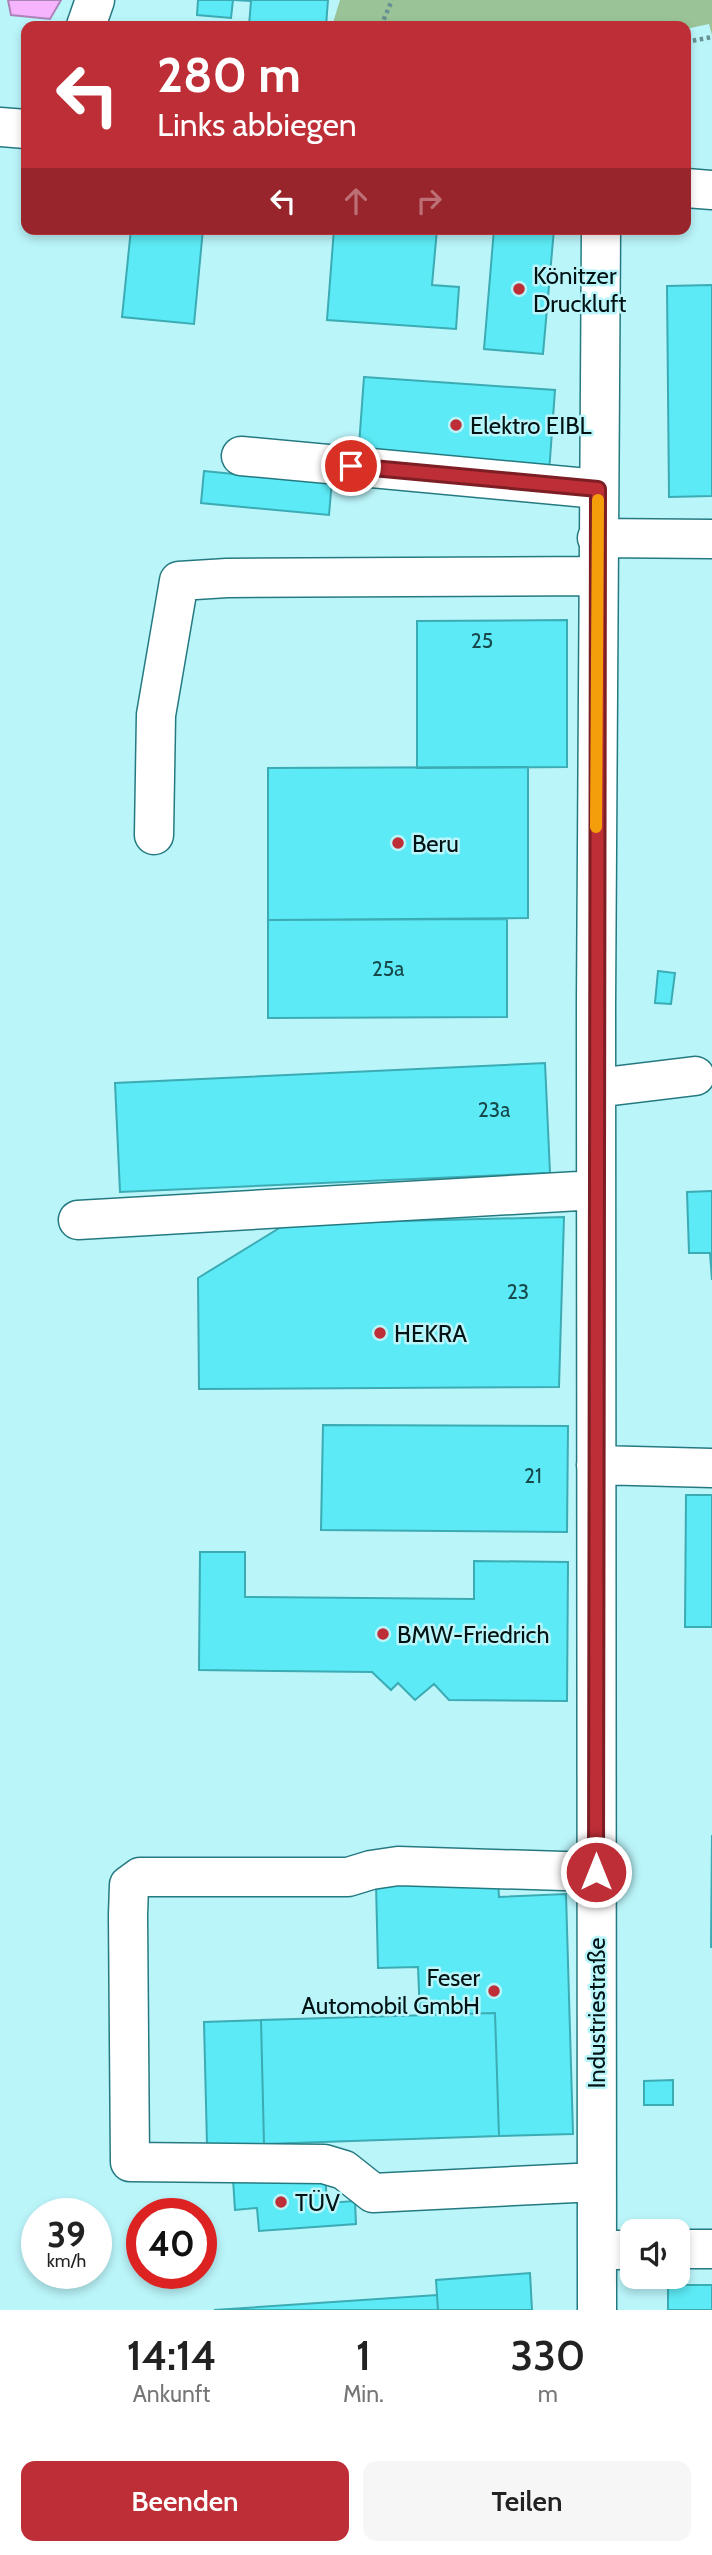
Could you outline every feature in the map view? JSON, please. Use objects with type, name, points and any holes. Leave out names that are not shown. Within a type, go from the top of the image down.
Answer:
[{"type":"street","points":[[88,21],[95,0]]},
{"type":"street","points":[[0,127],[21,129]]},
{"type":"street","points":[[691,188],[712,190]]},
{"type":"street","name":"Industriestraße","points":[[597,2310],[614,2250],[596,2182],[597,538],[601,235]]},
{"type":"street","points":[[241,456],[598,489]]},
{"type":"street","points":[[597,538],[701,550]]},
{"type":"street","points":[[154,835],[156,715],[179,581],[227,578],[597,576]]},
{"type":"street","points":[[596,1088],[695,1076]]},
{"type":"street","points":[[78,1220],[596,1190]]},
{"type":"street","points":[[596,1465],[712,1468]]},
{"type":"street","points":[[596,1872],[398,1866],[348,1877],[140,1877],[128,1885],[128,1915],[130,2162],[324,2164],[344,2170],[373,2193],[596,2182]]},
{"type":"street","points":[[690,2249],[712,2249]]},
{"type":"path","points":[[383,21],[392,0]]},
{"type":"path","points":[[691,41],[712,37]]},
{"type":"green space","points":[[340,0],[712,0],[712,35],[709,24],[691,28],[691,21],[334,21]]},
{"type":"shaded area","points":[[8,0],[61,0],[50,19],[11,15]]},
{"type":"building","points":[[198,0],[233,0],[231,18],[197,15]]},
{"type":"building","points":[[234,0],[328,0],[326,21],[249,21],[251,1]]},
{"type":"building","points":[[130,235],[202,235],[194,324],[122,317]]},
{"type":"building","points":[[334,235],[436,235],[432,285],[459,287],[456,329],[327,320]]},
{"type":"building","name":"Könitzer Druckluft","points":[[494,235],[553,235],[543,354],[484,349]]},
{"type":"building","points":[[712,285],[712,496],[669,497],[667,286]]},
{"type":"building","name":"Elektro EIBL","points":[[364,377],[555,390],[549,473],[358,459]]},
{"type":"building","points":[[204,471],[284,479],[332,480],[329,515],[201,503]]},
{"type":"building","points":[[567,620],[567,767],[417,768],[417,621]]},
{"type":"building","name":"Beru","points":[[528,767],[528,918],[268,920],[268,768]]},
{"type":"building","points":[[507,919],[507,1017],[268,1018],[268,920]]},
{"type":"building","points":[[658,971],[675,973],[671,1004],[655,1003]]},
{"type":"building","points":[[545,1063],[550,1173],[120,1192],[115,1083]]},
{"type":"building","points":[[712,1191],[712,1280],[710,1253],[689,1253],[687,1192]]},
{"type":"building","name":"HEKRA","points":[[564,1217],[559,1387],[199,1389],[198,1278],[286,1224]]},
{"type":"building","points":[[323,1425],[568,1426],[567,1532],[321,1530]]},
{"type":"building","points":[[686,1495],[712,1495],[712,1627],[685,1627]]},
{"type":"building","name":"BMW-Friedrich","points":[[200,1552],[245,1552],[245,1597],[474,1599],[474,1561],[568,1562],[567,1701],[449,1700],[434,1684],[415,1700],[398,1683],[391,1690],[372,1672],[199,1670]]},
{"type":"building","points":[[712,1835],[712,1947],[711,1947]]},
{"type":"building","name":"Feser Automobil GmbH","points":[[498,1880],[499,1897],[566,1894],[573,2134],[499,2136],[495,2013],[420,2015],[418,1967],[378,1968],[376,1884]]},
{"type":"building","points":[[495,2013],[499,2136],[264,2144],[261,2020]]},
{"type":"building","points":[[261,2020],[264,2144],[207,2145],[204,2022]]},
{"type":"building","points":[[673,2080],[673,2105],[644,2105],[644,2081]]},
{"type":"building","name":"TÜV","points":[[325,2173],[327,2203],[355,2201],[356,2224],[259,2231],[257,2208],[235,2210],[233,2179]]},
{"type":"building","points":[[530,2273],[532,2310],[438,2310],[436,2280]]},
{"type":"building","points":[[712,2285],[712,2310],[668,2310],[668,2289]]},
{"type":"building","points":[[437,2295],[438,2310],[214,2310]]},
{"type":"slow traffic","points":[[596,827],[598,500]]},
{"type":"place","name":"Könitzer Druckluft","points":[[519,289]]},
{"type":"place","name":"Elektro EIBL","points":[[456,425]]},
{"type":"place","name":"Beru","points":[[398,843]]},
{"type":"place","name":"HEKRA","points":[[380,1333]]},
{"type":"place","name":"BMW-Friedrich","points":[[383,1634]]},
{"type":"place","name":"Feser Automobil GmbH","points":[[494,1991]]},
{"type":"place","name":"TÜV","points":[[281,2202]]},
{"type":"route","points":[[351,466],[598,489],[596,1872]]}]
